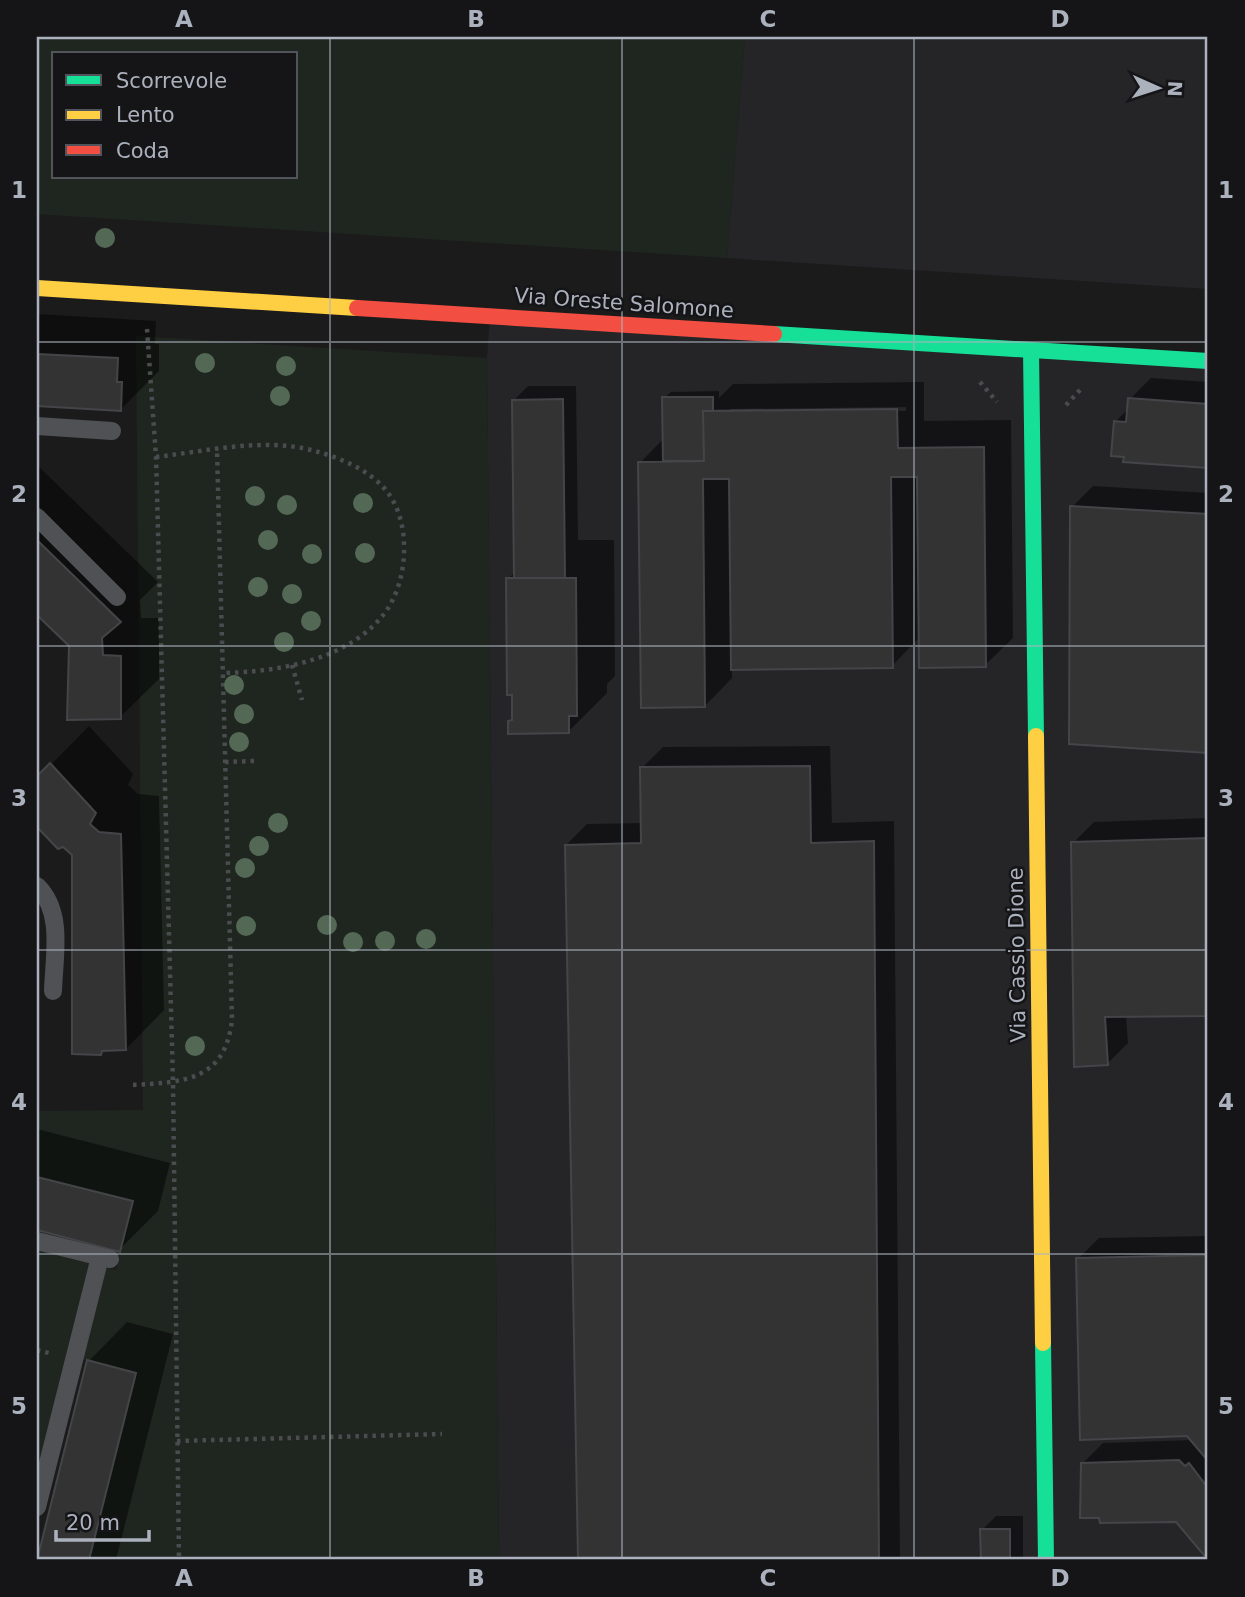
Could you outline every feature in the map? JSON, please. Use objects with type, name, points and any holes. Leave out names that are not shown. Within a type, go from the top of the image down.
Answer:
[{"type":"street","name":"Via Oreste Salomone","points":[[37,288],[1208,360]]},
{"type":"street","name":"Via Cassio Dione","points":[[1031,349],[1046,1560]]},
{"type":"lane","points":[[37,426],[112,431]]},
{"type":"lane","points":[[37,517],[117,597]]},
{"type":"lane","points":[[37,886],[52,905],[55,928],[53,991]]},
{"type":"lane","points":[[37,1241],[105,1258],[37,1507]]},
{"type":"path","points":[[147,329],[156,457],[173,1082],[179,1560]]},
{"type":"path","points":[[977,378],[1010,417],[1032,418],[1054,418],[1089,380]]},
{"type":"path","points":[[156,457],[254,446],[314,450],[348,462],[374,478],[389,493],[397,511],[403,533],[402,570],[400,583],[384,615],[350,643],[292,665],[223,673]]},
{"type":"path","points":[[133,1085],[173,1082],[198,1076],[211,1066],[230,1039],[217,450]]},
{"type":"path","points":[[292,665],[302,700]]},
{"type":"path","points":[[225,762],[254,761]]},
{"type":"path","points":[[177,1441],[442,1434]]},
{"type":"shaded area","points":[[37,37],[745,37],[727,258],[37,214]]},
{"type":"shaded area","points":[[745,37],[1208,37],[1208,289],[727,258]]},
{"type":"shaded area","points":[[490,316],[1208,361],[1208,1560],[499,1560],[487,358]]},
{"type":"shaded area","points":[[136,336],[487,358],[499,1560],[89,1560],[136,1373],[81,1359],[104,1267],[116,1270],[133,1202],[37,1177],[37,1111],[143,1110]]},
{"type":"shaded area","points":[[37,1250],[92,1264],[37,1481]]},
{"type":"building","points":[[37,354],[118,358],[117,382],[122,382],[121,411],[37,406]]},
{"type":"building","points":[[662,397],[713,397],[713,411],[703,411],[704,461],[663,461]]},
{"type":"building","points":[[1128,398],[1208,404],[1208,468],[1123,462],[1124,457],[1111,456],[1114,421],[1126,422]]},
{"type":"building","points":[[563,399],[565,578],[514,578],[512,400]]},
{"type":"building","points":[[897,409],[898,448],[984,447],[986,667],[919,668],[917,477],[891,477],[893,668],[731,670],[729,479],[703,479],[705,707],[641,708],[638,462],[704,461],[703,411]]},
{"type":"building","points":[[1070,506],[1208,514],[1208,753],[1069,744]]},
{"type":"building","points":[[37,540],[121,622],[102,638],[103,655],[121,656],[121,719],[67,720],[69,646],[37,615]]},
{"type":"building","points":[[506,578],[576,578],[577,716],[569,716],[569,733],[508,734],[508,721],[512,720],[512,695],[507,695]]},
{"type":"building","points":[[50,763],[96,813],[90,824],[99,832],[121,834],[126,1050],[102,1051],[101,1055],[72,1054],[72,855],[63,847],[58,849],[37,827],[37,776]]},
{"type":"building","points":[[810,766],[811,843],[874,841],[879,1560],[578,1560],[565,845],[641,843],[640,767]]},
{"type":"building","points":[[1208,838],[1208,1016],[1105,1017],[1108,1065],[1074,1067],[1071,842]]},
{"type":"building","points":[[37,1177],[133,1201],[120,1252],[37,1230]]},
{"type":"building","points":[[1208,1255],[1208,1461],[1187,1436],[1080,1440],[1076,1258]]},
{"type":"building","points":[[87,1360],[136,1373],[89,1560],[37,1560]]},
{"type":"building","points":[[1179,1460],[1185,1466],[1189,1463],[1208,1488],[1208,1560],[1176,1522],[1100,1523],[1099,1518],[1080,1518],[1081,1463]]},
{"type":"building","points":[[980,1529],[1010,1529],[1010,1560],[981,1560]]},
{"type":"traffic: fast","points":[[774,334],[1208,361]]},
{"type":"traffic: fast","points":[[1031,350],[1036,736]]},
{"type":"traffic: fast","points":[[1043,1343],[1046,1560]]},
{"type":"traffic: slow","points":[[37,288],[357,308]]},
{"type":"traffic: slow","points":[[1036,736],[1043,1343]]},
{"type":"traffic: jam","points":[[357,308],[774,334]]}]
